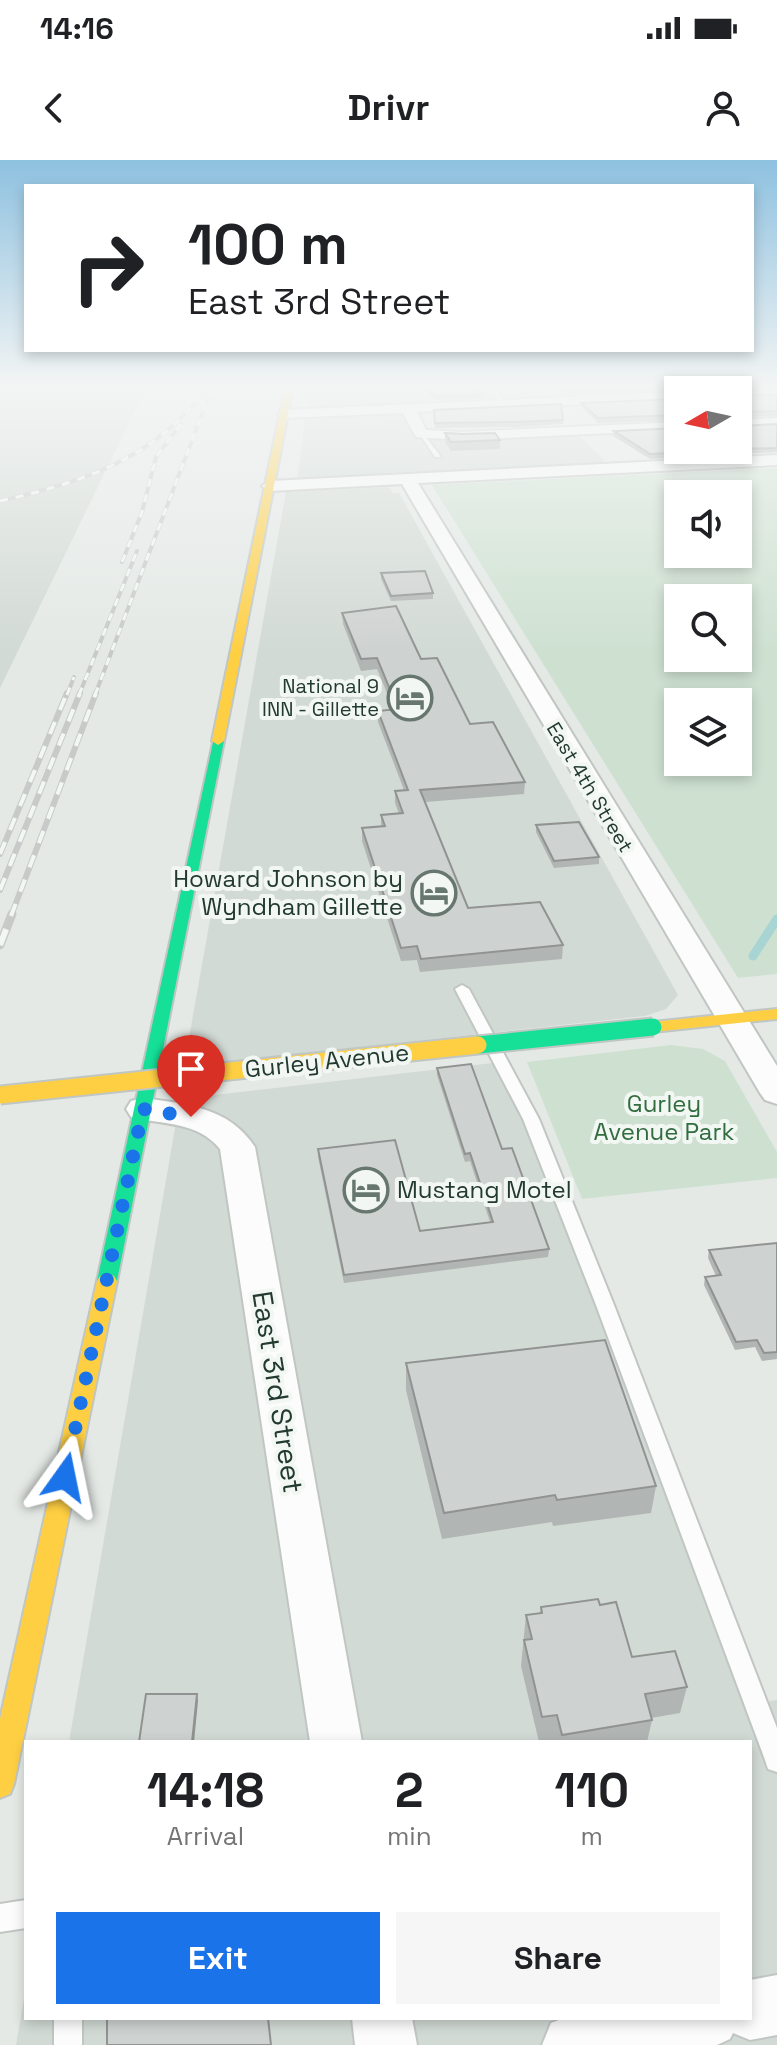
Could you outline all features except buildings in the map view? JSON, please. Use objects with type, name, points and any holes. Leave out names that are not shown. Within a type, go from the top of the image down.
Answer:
[{"type":"main road","points":[[0,1784],[143,1109],[272,476]]},
{"type":"main road","name":"Gurley Avenue","points":[[0,1095],[777,1014]]},
{"type":"street","points":[[270,486],[469,476]]},
{"type":"street","name":"East 4th Street","points":[[407,479],[777,1093]]},
{"type":"street","name":"East 3rd Street","points":[[143,1109],[191,1117],[223,1127],[237,1147],[336,1740]]},
{"type":"street","points":[[752,2010],[777,2005]]},
{"type":"street","points":[[382,2020],[386,2045]]},
{"type":"street","points":[[573,2045],[699,2020]]},
{"type":"lane","points":[[462,989],[531,1119],[605,1305],[777,1760]]},
{"type":"lane","points":[[0,1918],[24,1914]]},
{"type":"lane","points":[[68,2020],[68,2045]]},
{"type":"shaded area","points":[[0,476],[103,476],[0,688]]},
{"type":"shaded area","points":[[298,476],[393,476],[297,481]]},
{"type":"shaded area","points":[[389,487],[393,493],[399,493],[678,995],[666,1009],[645,1016],[184,1066],[286,492]]},
{"type":"shaded area","points":[[510,1061],[756,1703],[777,1700],[777,2045],[16,2045],[24,1999],[24,2020],[752,2020],[752,1740],[69,1740],[180,1099]]},
{"type":"green space","points":[[615,476],[777,476],[777,974],[738,978],[432,485]]},
{"type":"green space","name":"Gurley Avenue Park","points":[[671,1045],[703,1049],[725,1061],[777,1152],[777,1178],[582,1199],[527,1062]]},
{"type":"waterway","points":[[753,956],[777,919]]},
{"type":"railway","points":[[0,501],[87,476]]},
{"type":"railway","points":[[122,562],[142,512],[151,476]]},
{"type":"railway","points":[[95,695],[178,476]]},
{"type":"railway","points":[[79,695],[137,551]]},
{"type":"railway","points":[[67,695],[74,677]]},
{"type":"railway","points":[[0,854],[67,693]]},
{"type":"railway","points":[[0,890],[80,693]]},
{"type":"railway","points":[[11,916],[96,693]]},
{"type":"railway","points":[[0,945],[12,914]]},
{"type":"traffic: fast","points":[[107,1281],[218,741]]},
{"type":"traffic: fast","points":[[478,1045],[653,1027]]},
{"type":"traffic: slow","points":[[218,741],[271,476]]},
{"type":"traffic: slow","points":[[653,1027],[777,1014]]},
{"type":"traffic: slow","points":[[0,1095],[478,1045]]},
{"type":"traffic: slow","points":[[0,1784],[107,1281]]},
{"type":"place","name":"National 9 INN - Gillette","points":[[410,698]]},
{"type":"place","name":"Howard Johnson by Wyndham Gillette","points":[[434,893]]},
{"type":"place","name":"Mustang Motel","points":[[366,1190]]},
{"type":"route","points":[[65,1477],[143,1109],[191,1117]]}]
